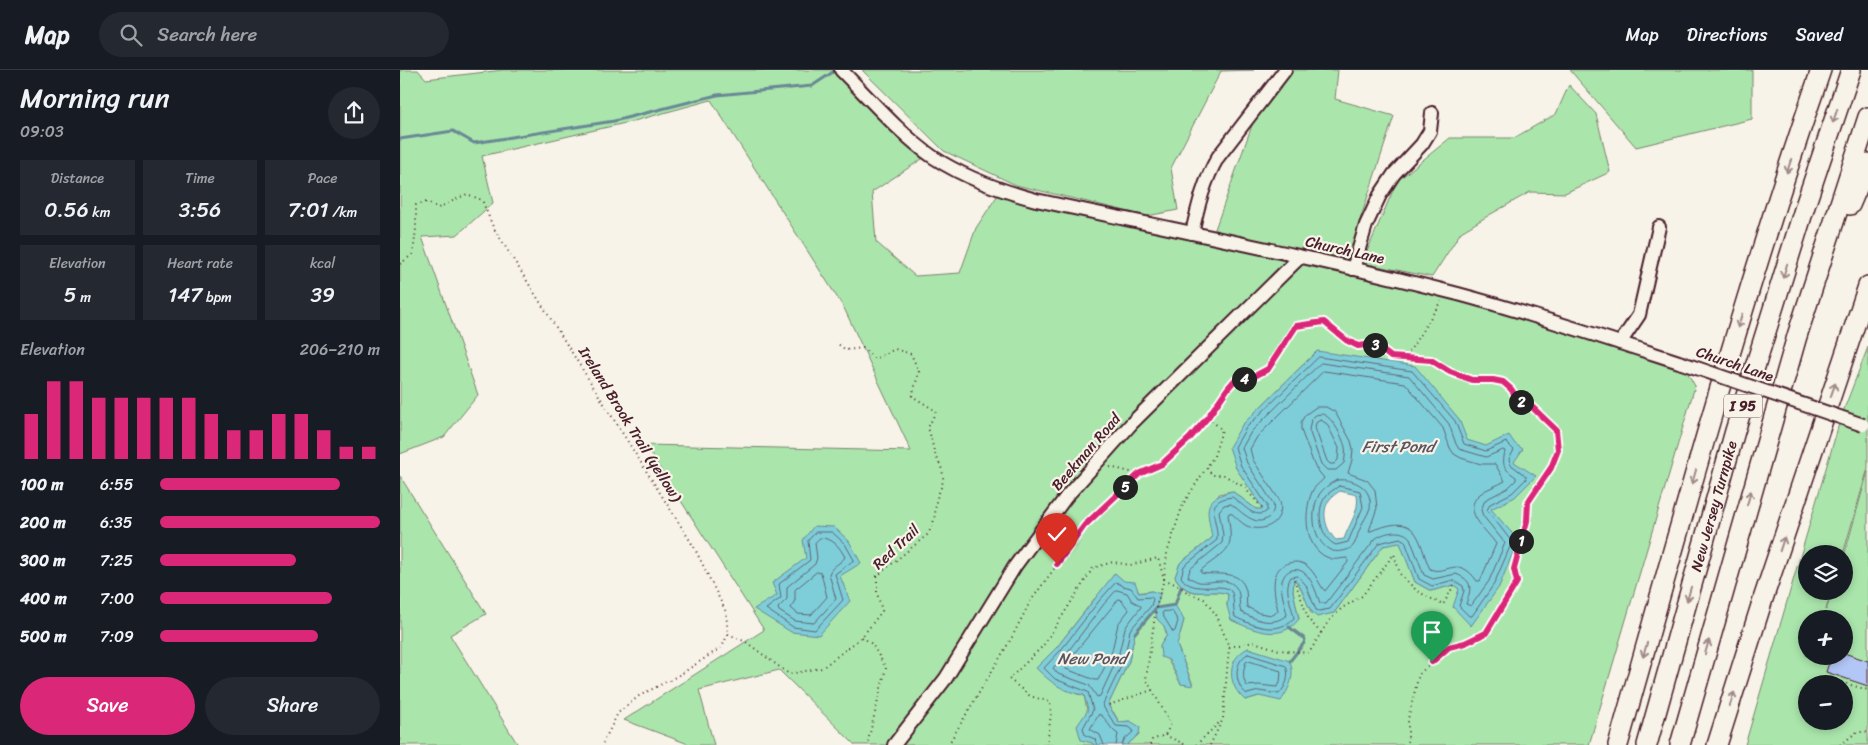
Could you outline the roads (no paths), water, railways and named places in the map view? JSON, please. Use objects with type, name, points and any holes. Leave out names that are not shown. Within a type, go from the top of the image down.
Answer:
[{"type":"highway","name":"New Jersey Turnpike","points":[[1618,745],[1709,421],[1774,211],[1821,70]]},
{"type":"highway","name":"New Jersey Turnpike","points":[[1647,745],[1735,431],[1806,203],[1851,70]]},
{"type":"highway","name":"New Jersey Turnpike","points":[[1680,745],[1763,449],[1797,336],[1868,117]]},
{"type":"highway","points":[[1797,336],[1868,163]]},
{"type":"highway","points":[[1717,745],[1781,544],[1868,286]]},
{"type":"street","name":"Church Lane","points":[[841,70],[897,125],[932,156],[981,182],[1036,200],[1300,257],[1448,292],[1562,324],[1865,426]]},
{"type":"street","points":[[1192,233],[1202,190],[1210,170],[1285,70]]},
{"type":"street","points":[[1353,269],[1366,225],[1380,195],[1394,174],[1422,144],[1430,131],[1432,113]]},
{"type":"street","points":[[1620,343],[1639,315],[1659,227]]},
{"type":"street","name":"Beekman Road","points":[[894,745],[946,678],[1015,566],[1066,497],[1132,424],[1300,257]]},
{"type":"water","name":"First Pond","points":[[1317,351],[1415,366],[1459,419],[1467,440],[1486,446],[1509,435],[1515,444],[1523,449],[1514,462],[1536,476],[1515,497],[1491,509],[1518,540],[1499,587],[1471,626],[1453,607],[1459,589],[1454,585],[1431,591],[1415,582],[1400,543],[1383,546],[1334,613],[1317,617],[1310,609],[1294,579],[1293,591],[1299,619],[1284,631],[1266,632],[1231,620],[1227,606],[1228,594],[1220,592],[1193,592],[1181,585],[1175,577],[1180,563],[1212,538],[1208,507],[1215,498],[1232,491],[1256,509],[1263,509],[1236,468],[1229,447],[1242,425]],"holes":[[[1340,491],[1357,495],[1356,512],[1344,539],[1336,540],[1327,526],[1325,515],[1327,504]]]},
{"type":"water","points":[[814,526],[834,527],[849,541],[861,563],[840,576],[850,601],[819,635],[791,632],[754,609],[777,595],[772,583],[806,558],[803,540]]},
{"type":"water","name":"New Pond","points":[[1115,573],[1124,581],[1135,582],[1139,593],[1152,591],[1160,594],[1156,608],[1175,605],[1184,620],[1177,645],[1193,686],[1181,684],[1169,660],[1161,657],[1160,646],[1167,635],[1164,626],[1157,619],[1155,608],[1135,633],[1129,661],[1108,705],[1119,722],[1130,721],[1140,727],[1139,734],[1127,745],[1094,745],[1081,740],[1077,726],[1088,710],[1084,695],[1076,694],[1057,686],[1036,668],[1057,647]]},
{"type":"water","points":[[1248,648],[1290,661],[1291,682],[1281,701],[1259,696],[1245,700],[1239,694],[1232,680],[1231,672],[1236,659]]},
{"type":"waterway","points":[[400,139],[453,131],[474,143],[614,121],[717,95],[812,86],[833,72]]},
{"type":"waterway","points":[[1135,633],[1156,608],[1175,605],[1181,587]]},
{"type":"waterway","points":[[1289,627],[1305,639],[1290,661]]}]
